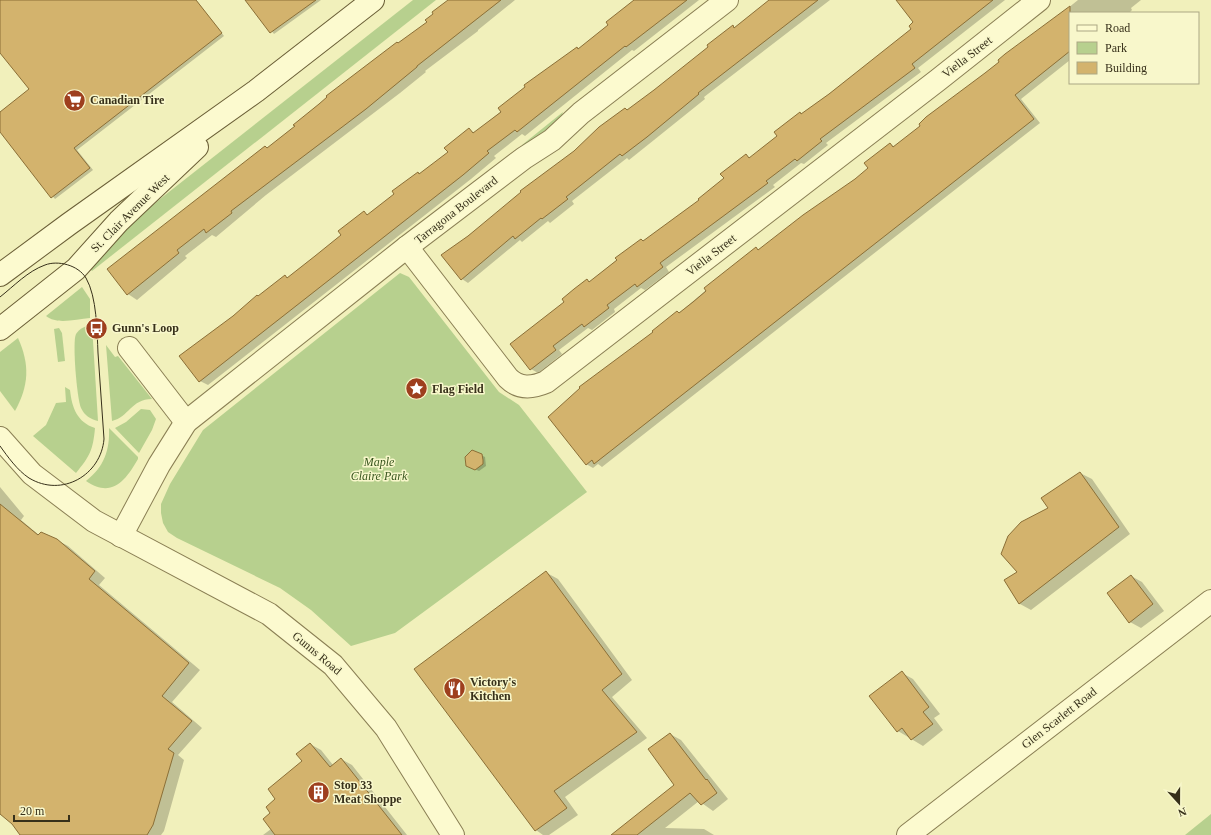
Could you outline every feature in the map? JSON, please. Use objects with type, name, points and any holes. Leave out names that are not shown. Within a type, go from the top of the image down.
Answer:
[{"type":"street","name":"St. Clair Avenue West","points":[[0,275],[256,91],[373,0]]},
{"type":"street","name":"Tarragona Boulevard","points":[[186,422],[408,247],[524,158],[552,140],[581,113],[727,0]]},
{"type":"street","name":"Viella Street","points":[[408,247],[508,378],[516,384],[528,387],[546,382],[938,80],[1039,0]]},
{"type":"street","name":"St. Clair Avenue West","points":[[0,329],[76,269],[119,220],[256,91]]},
{"type":"street","points":[[121,536],[159,465],[186,422],[129,348]]},
{"type":"street","name":"Gunns Road","points":[[0,438],[32,474],[94,521],[269,614],[333,665],[386,728],[453,835]]},
{"type":"street","name":"Glen Scarlett Road","points":[[908,835],[1211,601]]},
{"type":"green space","points":[[413,0],[436,0],[92,271],[90,269],[135,220],[160,199]]},
{"type":"green space","points":[[563,112],[559,123],[536,143],[522,145]]},
{"type":"green space","name":"Maple Claire Park","points":[[400,273],[409,277],[499,392],[519,405],[587,492],[395,633],[351,646],[311,610],[280,588],[177,538],[168,532],[163,523],[161,504],[170,484],[203,430]]},
{"type":"green space","points":[[82,287],[90,299],[90,318],[61,321],[50,319],[46,316]]},
{"type":"green space","points":[[92,325],[98,421],[88,417],[81,408],[79,403],[76,371],[76,334],[79,330]]},
{"type":"green space","points":[[59,328],[62,333],[65,361],[58,362],[54,329]]},
{"type":"green space","points":[[18,338],[25,357],[26,375],[20,402],[15,411],[0,391],[0,352]]},
{"type":"green space","points":[[106,345],[115,357],[118,356],[152,399],[139,402],[118,419],[112,421]]},
{"type":"green space","points":[[65,387],[70,390],[72,403],[76,414],[84,422],[95,428],[90,452],[85,462],[76,473],[33,436],[46,425],[56,403],[66,402]]},
{"type":"green space","points":[[141,409],[150,410],[156,419],[152,430],[139,453],[115,428],[126,422]]},
{"type":"green space","points":[[109,428],[138,457],[138,459],[128,474],[117,485],[103,488],[86,481],[97,470],[105,458]]},
{"type":"green space","points":[[1211,814],[1211,835],[1185,835]]},
{"type":"building","name":"Canadian Tire","points":[[0,0],[196,0],[222,33],[74,148],[90,168],[51,198],[0,132],[0,112],[29,89],[0,53]]},
{"type":"building","points":[[245,0],[316,0],[270,33]]},
{"type":"building","points":[[448,0],[501,0],[417,66],[366,109],[231,211],[232,213],[206,233],[204,229],[177,250],[179,253],[127,295],[107,269],[265,146],[267,148],[295,126],[293,125],[327,97],[326,96],[397,42],[398,43],[427,22],[425,20],[433,14],[432,12]]},
{"type":"building","points":[[634,0],[687,0],[626,47],[625,46],[517,132],[515,130],[487,151],[489,153],[463,175],[199,382],[179,356],[233,316],[257,295],[258,296],[285,275],[287,278],[341,235],[338,231],[364,211],[367,215],[394,194],[392,191],[418,172],[419,174],[448,152],[444,148],[469,128],[473,133],[501,112],[498,108],[525,87],[524,85],[577,47],[578,49],[608,25],[606,22]]},
{"type":"building","points":[[769,0],[818,0],[698,93],[699,94],[647,137],[622,156],[620,154],[566,197],[568,199],[515,239],[513,236],[461,280],[441,255],[468,236],[521,192],[520,191],[574,151],[599,127],[625,108],[627,110],[654,90],[708,47],[707,45],[733,25],[734,28]]},
{"type":"building","points":[[896,0],[993,0],[912,64],[915,68],[820,139],[822,141],[797,161],[795,159],[766,181],[768,183],[660,263],[663,267],[637,287],[635,284],[607,305],[609,308],[584,327],[582,324],[553,346],[556,350],[530,370],[510,344],[564,302],[562,299],[587,279],[589,282],[617,260],[615,258],[641,239],[643,241],[699,200],[698,199],[724,178],[720,174],[746,154],[749,158],[777,136],[774,132],[800,112],[801,114],[829,94],[911,29],[909,26],[913,22]]},
{"type":"building","points":[[1070,6],[1069,52],[1015,95],[1034,119],[594,464],[592,460],[586,465],[548,417],[580,388],[579,387],[653,332],[652,331],[677,311],[679,313],[693,302],[706,291],[704,288],[756,247],[758,250],[803,215],[855,179],[868,168],[864,163],[890,143],[893,147],[920,126],[919,124],[926,117],[999,62],[998,60]]},
{"type":"building","points":[[472,450],[482,454],[483,460],[483,464],[475,470],[466,466],[465,457]]},
{"type":"building","points":[[1080,472],[1119,527],[1019,604],[1004,580],[1017,572],[1001,554],[1008,536],[1021,522],[1048,508],[1041,498]]},
{"type":"building","points":[[0,504],[38,535],[41,532],[57,539],[95,571],[89,579],[189,663],[162,696],[192,721],[168,749],[174,753],[153,825],[147,835],[20,835],[12,824],[0,814]]},
{"type":"building","points":[[546,571],[622,674],[602,690],[637,732],[554,791],[567,808],[535,831],[414,669]]},
{"type":"building","points":[[1131,575],[1153,604],[1129,623],[1107,593]]},
{"type":"building","points":[[902,671],[929,707],[923,712],[933,724],[911,740],[902,728],[897,732],[869,696]]},
{"type":"building","points":[[670,733],[717,793],[701,805],[690,793],[637,835],[611,835],[674,785],[648,749]]},
{"type":"building","name":"Stop 33 Meat Shoppe","points":[[310,743],[330,767],[341,758],[402,835],[275,835],[263,819],[270,813],[266,807],[275,799],[268,789],[302,761],[296,754]]},
{"type":"tram line","points":[[0,297],[21,279],[45,265],[62,263],[78,270],[86,278],[90,286],[96,315],[104,439],[101,452],[96,463],[88,472],[78,480],[66,484],[54,485],[42,484],[29,478],[17,467],[0,446]]},
{"type":"place","name":"Canadian Tire","points":[[75,100]]},
{"type":"place","name":"Gunn's Loop","points":[[97,328]]},
{"type":"place","name":"Flag Field","points":[[416,389]]},
{"type":"place","name":"Victory's Kitchen","points":[[455,689]]},
{"type":"place","name":"Stop 33 Meat Shoppe","points":[[319,792]]}]
